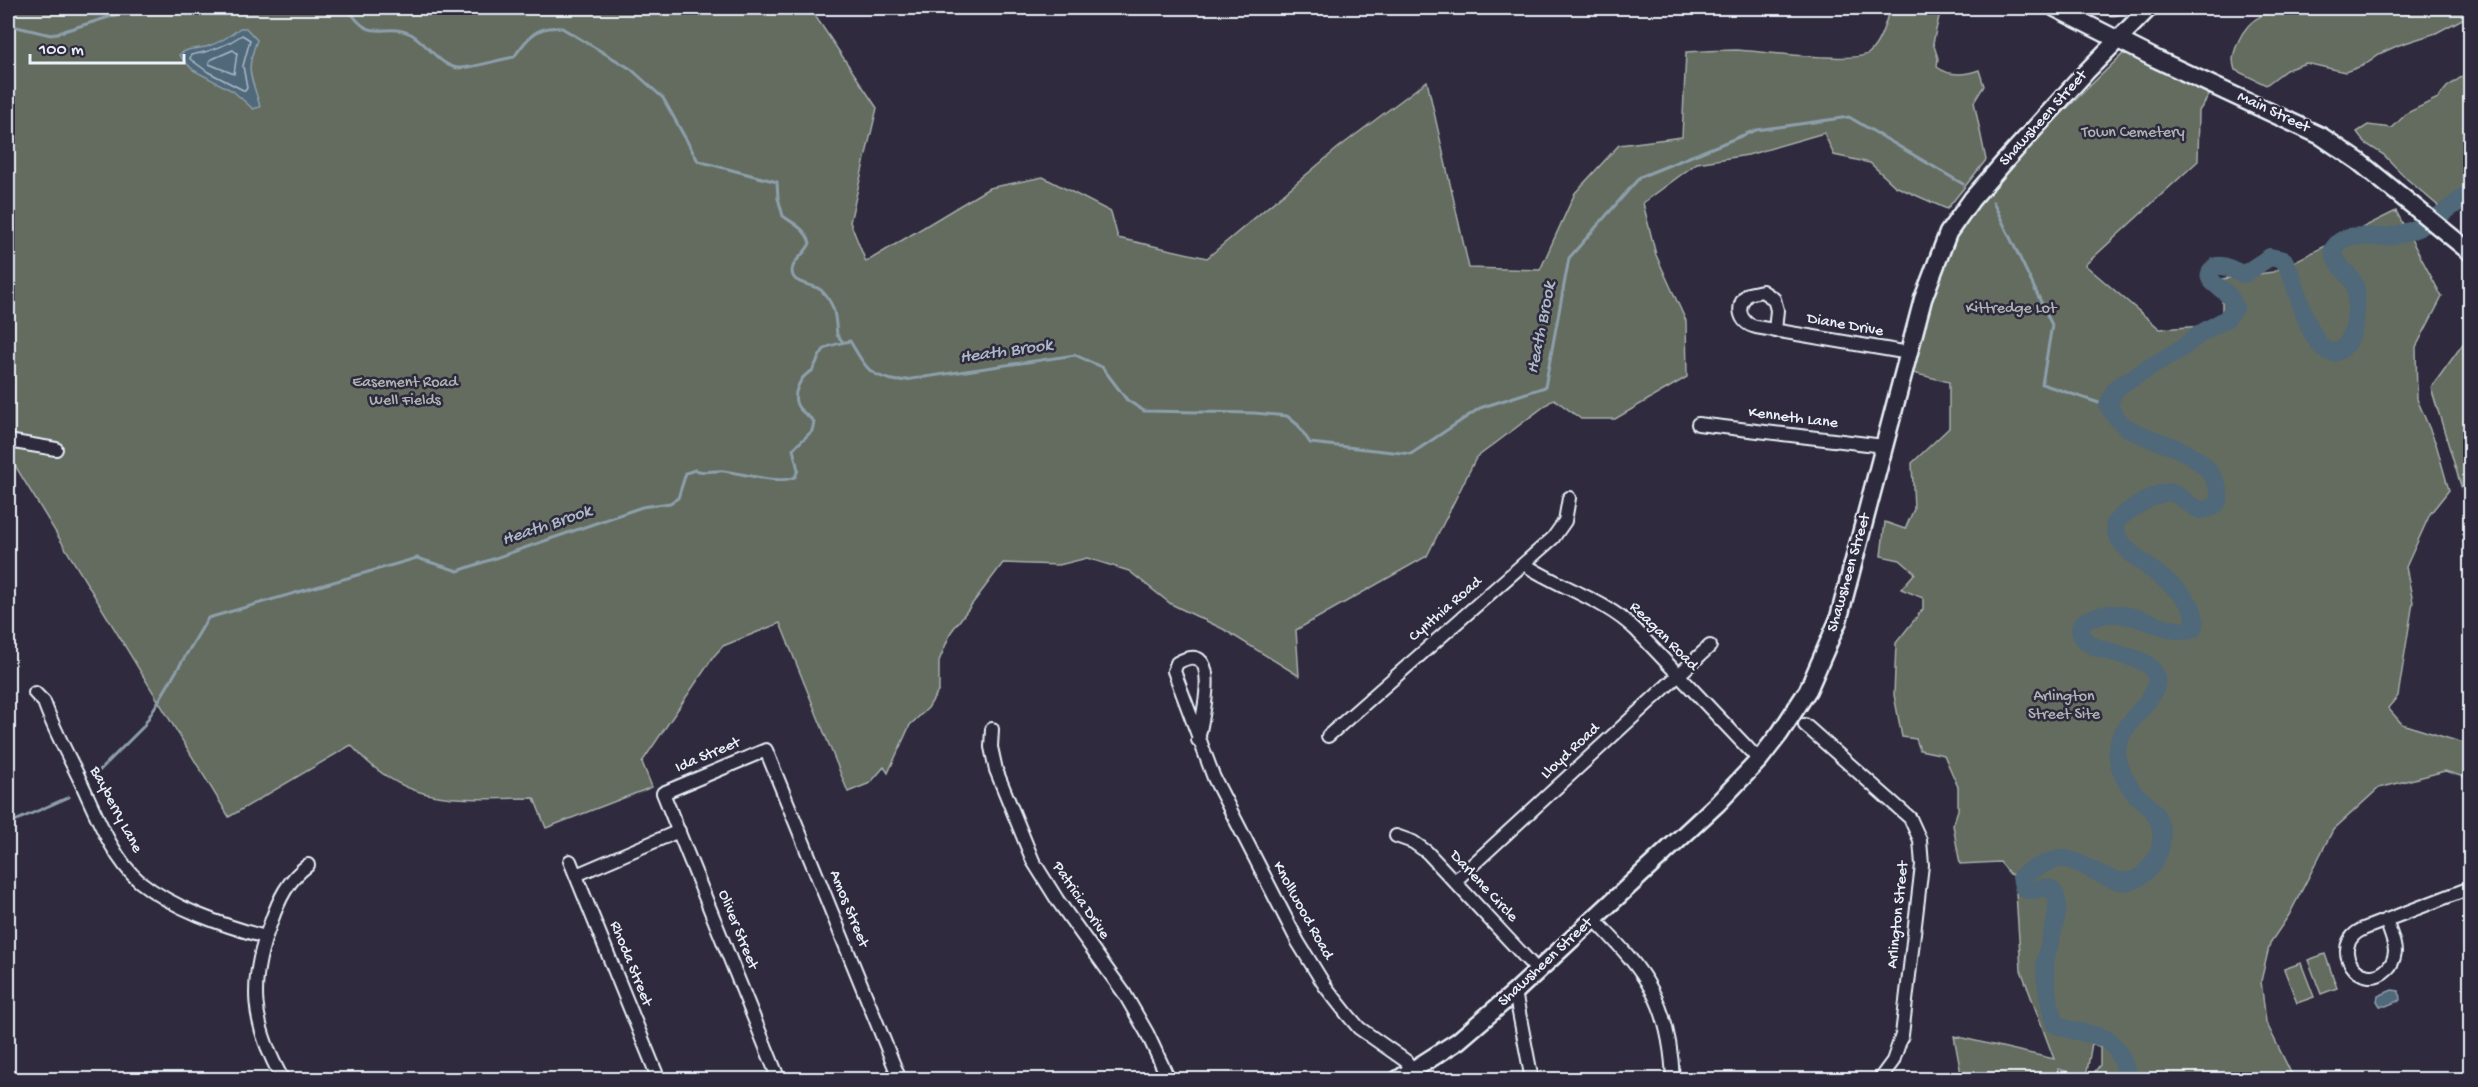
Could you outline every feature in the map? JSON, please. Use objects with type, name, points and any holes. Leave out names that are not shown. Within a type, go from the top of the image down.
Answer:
[{"type":"main road","name":"Main Street","points":[[2055,8],[2337,145],[2470,252]]},
{"type":"main road","name":"Shawsheen Street","points":[[1397,1080],[1414,1075],[1465,1036],[1717,804],[1759,760],[1803,698],[1838,621],[1909,353],[1929,281],[1941,248],[1958,217],[2006,160],[2150,8]]},
{"type":"street","name":"Diane Drive","points":[[1775,331],[1909,353]]},
{"type":"street","name":"Kenneth Lane","points":[[1698,424],[1884,446]]},
{"type":"street","points":[[8,441],[56,449]]},
{"type":"street","name":"Cynthia Road","points":[[1328,736],[1560,530],[1565,521],[1569,498]]},
{"type":"street","name":"Reagan Road","points":[[1524,564],[1551,582],[1618,614],[1759,760]]},
{"type":"street","name":"Lloyd Road","points":[[1455,882],[1710,646]]},
{"type":"street","name":"Knollwood Road","points":[[1198,740],[1207,683],[1203,664],[1198,658],[1193,658],[1180,661],[1173,669],[1198,740],[1227,806],[1281,912],[1335,1000],[1359,1028],[1401,1056],[1414,1075]]},
{"type":"street","name":"Bayberry Lane","points":[[35,693],[44,702],[112,845],[138,879],[177,904],[230,926],[265,937]]},
{"type":"street","name":"Arlington Street","points":[[1805,725],[1902,809],[1916,828],[1920,840],[1922,865],[1903,1027],[1893,1061],[1879,1080]]},
{"type":"street","name":"Patricia Drive","points":[[992,729],[991,747],[996,770],[1034,861],[1058,901],[1124,993],[1147,1033],[1169,1080]]},
{"type":"street","name":"Ida Street","points":[[663,793],[766,750]]},
{"type":"street","name":"Amos Street","points":[[766,750],[900,1080]]},
{"type":"street","name":"Oliver Street","points":[[663,793],[779,1080]]},
{"type":"street","points":[[576,875],[679,831]]},
{"type":"street","name":"Darlene Circle","points":[[1396,836],[1420,846],[1538,971]]},
{"type":"street","name":"Rhoda Street","points":[[570,861],[659,1080]]},
{"type":"street","points":[[283,1080],[270,1054],[256,1010],[255,976],[265,937],[285,889],[293,878],[308,865]]},
{"type":"street","points":[[2386,920],[2394,947],[2392,962],[2388,969],[2377,975],[2361,974],[2351,966],[2348,958],[2349,941],[2361,930],[2386,920],[2470,891]]},
{"type":"street","points":[[1594,919],[1641,971],[1659,1001],[1668,1032],[1673,1080]]},
{"type":"street","points":[[1515,992],[1532,1080]]},
{"type":"green space","name":"Easement Road Well Fields","points":[[8,8],[810,8],[877,108],[850,222],[866,262],[989,188],[1043,177],[1111,212],[1118,238],[1207,258],[1338,148],[1427,81],[1469,268],[1540,270],[1575,193],[1619,145],[1682,137],[1686,52],[1737,50],[1806,56],[1860,56],[1869,53],[1877,43],[1890,8],[1941,8],[1933,43],[1938,58],[1937,67],[1957,74],[1979,70],[1984,86],[1974,102],[1986,160],[1947,209],[1895,186],[1870,163],[1834,155],[1824,133],[1748,155],[1697,163],[1643,203],[1656,255],[1686,321],[1687,377],[1615,419],[1581,419],[1554,399],[1476,458],[1427,556],[1296,630],[1299,676],[1223,629],[1171,604],[1129,571],[1087,558],[1059,565],[1003,563],[951,632],[939,661],[939,690],[928,708],[910,725],[888,773],[884,767],[870,783],[848,792],[780,623],[723,646],[714,656],[642,762],[652,787],[546,828],[534,798],[457,798],[435,796],[413,790],[372,766],[351,745],[229,817],[8,454]]},
{"type":"green space","points":[[2089,8],[2130,8],[2115,16],[2110,16]]},
{"type":"green space","points":[[2297,8],[2470,8],[2470,15],[2436,33],[2379,54],[2362,66],[2345,72],[2306,63],[2286,70],[2266,85],[2235,70],[2234,53],[2248,25],[2269,13]]},
{"type":"green space","points":[[2127,50],[2212,91],[2199,111],[2198,161],[2085,265],[2160,329],[2203,326],[2222,312],[2222,279],[2273,272],[2396,211],[2442,297],[2416,347],[2417,399],[2436,444],[2449,490],[2430,514],[2406,567],[2413,602],[2398,696],[2388,708],[2402,724],[2470,745],[2470,779],[2445,771],[2379,788],[2333,830],[2289,915],[2270,943],[2261,981],[2266,1022],[2294,1079],[2089,1079],[2100,1065],[2100,1047],[2092,1043],[2086,1077],[2058,1069],[2057,1079],[1962,1079],[1954,1036],[2054,1059],[2021,970],[2016,893],[2022,878],[2010,874],[2000,862],[1960,864],[1953,825],[1958,810],[1958,787],[1944,755],[1920,750],[1916,739],[1902,737],[1894,695],[1896,643],[1923,609],[1923,598],[1901,589],[1915,573],[1900,560],[1881,556],[1885,522],[1905,529],[1914,509],[1912,463],[1949,428],[1949,382],[1913,373],[1930,268],[1975,193],[2026,148]]},
{"type":"green space","points":[[2463,76],[2470,76],[2470,205],[2450,216],[2407,179],[2384,155],[2365,143],[2357,132],[2368,125],[2392,128],[2407,113],[2438,98],[2447,87]]},
{"type":"green space","points":[[2470,334],[2470,506],[2466,502],[2431,388]]},
{"type":"green space","points":[[2325,954],[2337,988],[2321,994],[2308,960]]},
{"type":"green space","points":[[2301,963],[2314,997],[2297,1003],[2284,969]]},
{"type":"water","points":[[240,28],[246,28],[257,40],[250,68],[260,107],[253,109],[233,91],[193,70],[179,55],[188,50],[206,47]]},
{"type":"water","points":[[2392,990],[2399,991],[2400,1000],[2380,1006],[2377,1001],[2378,996]]},
{"type":"waterway","points":[[8,25],[51,35],[138,8]]},
{"type":"waterway","points":[[348,8],[356,19],[371,29],[411,34],[440,60],[453,67],[473,66],[514,57],[534,34],[546,29],[562,28],[631,69],[663,98],[698,161],[777,182],[783,216],[803,230],[810,243],[795,263],[793,276],[799,282],[818,288],[827,296],[834,312],[837,335],[843,342]]},
{"type":"waterway","name":"Heath Brook","points":[[97,773],[143,727],[208,618],[417,558],[458,571],[642,507],[670,503],[678,498],[686,473],[695,470],[724,471],[779,480],[795,477],[798,470],[793,449],[812,431],[814,422],[799,408],[796,403],[796,392],[800,382],[812,371],[822,352],[833,345],[850,341],[859,357],[873,373],[898,381],[1075,355],[1102,367],[1127,400],[1144,411],[1254,413],[1287,416],[1298,425],[1310,443],[1411,454],[1480,408],[1545,387],[1569,258],[1640,177],[1756,130],[1849,117],[1963,184]]},
{"type":"waterway","points":[[2131,1080],[2110,1042],[2098,1036],[2055,1024],[2048,994],[2045,964],[2056,916],[2056,897],[2053,891],[2047,888],[2027,890],[2023,887],[2021,877],[2046,863],[2066,859],[2114,880],[2124,882],[2142,875],[2156,859],[2161,840],[2159,821],[2147,804],[2134,793],[2121,770],[2118,759],[2118,747],[2122,735],[2153,692],[2156,682],[2154,672],[2147,664],[2137,659],[2090,644],[2083,638],[2080,628],[2088,620],[2108,614],[2136,618],[2174,630],[2193,629],[2194,614],[2187,600],[2128,550],[2118,537],[2115,523],[2133,508],[2166,493],[2179,496],[2200,510],[2214,506],[2219,496],[2213,477],[2205,466],[2185,452],[2126,427],[2108,406],[2116,388],[2226,319],[2235,308],[2224,291],[2210,279],[2211,271],[2216,266],[2223,266],[2244,274],[2270,257],[2284,260],[2317,341],[2325,350],[2335,352],[2345,346],[2352,335],[2356,305],[2355,286],[2335,256],[2333,249],[2338,243],[2353,236],[2384,237],[2416,229],[2440,215],[2470,192]]},
{"type":"waterway","name":"Heath Brook","points":[[1993,202],[2052,325],[2042,384],[2108,406]]},
{"type":"waterway","name":"Heath Brook","points":[[8,824],[69,797]]},
{"type":"park label","name":"Town Cemetery","points":[[2133,133]]},
{"type":"park label","name":"Kittredge Lot","points":[[2011,309]]},
{"type":"park label","name":"Arlington Street Site","points":[[2064,706]]}]
